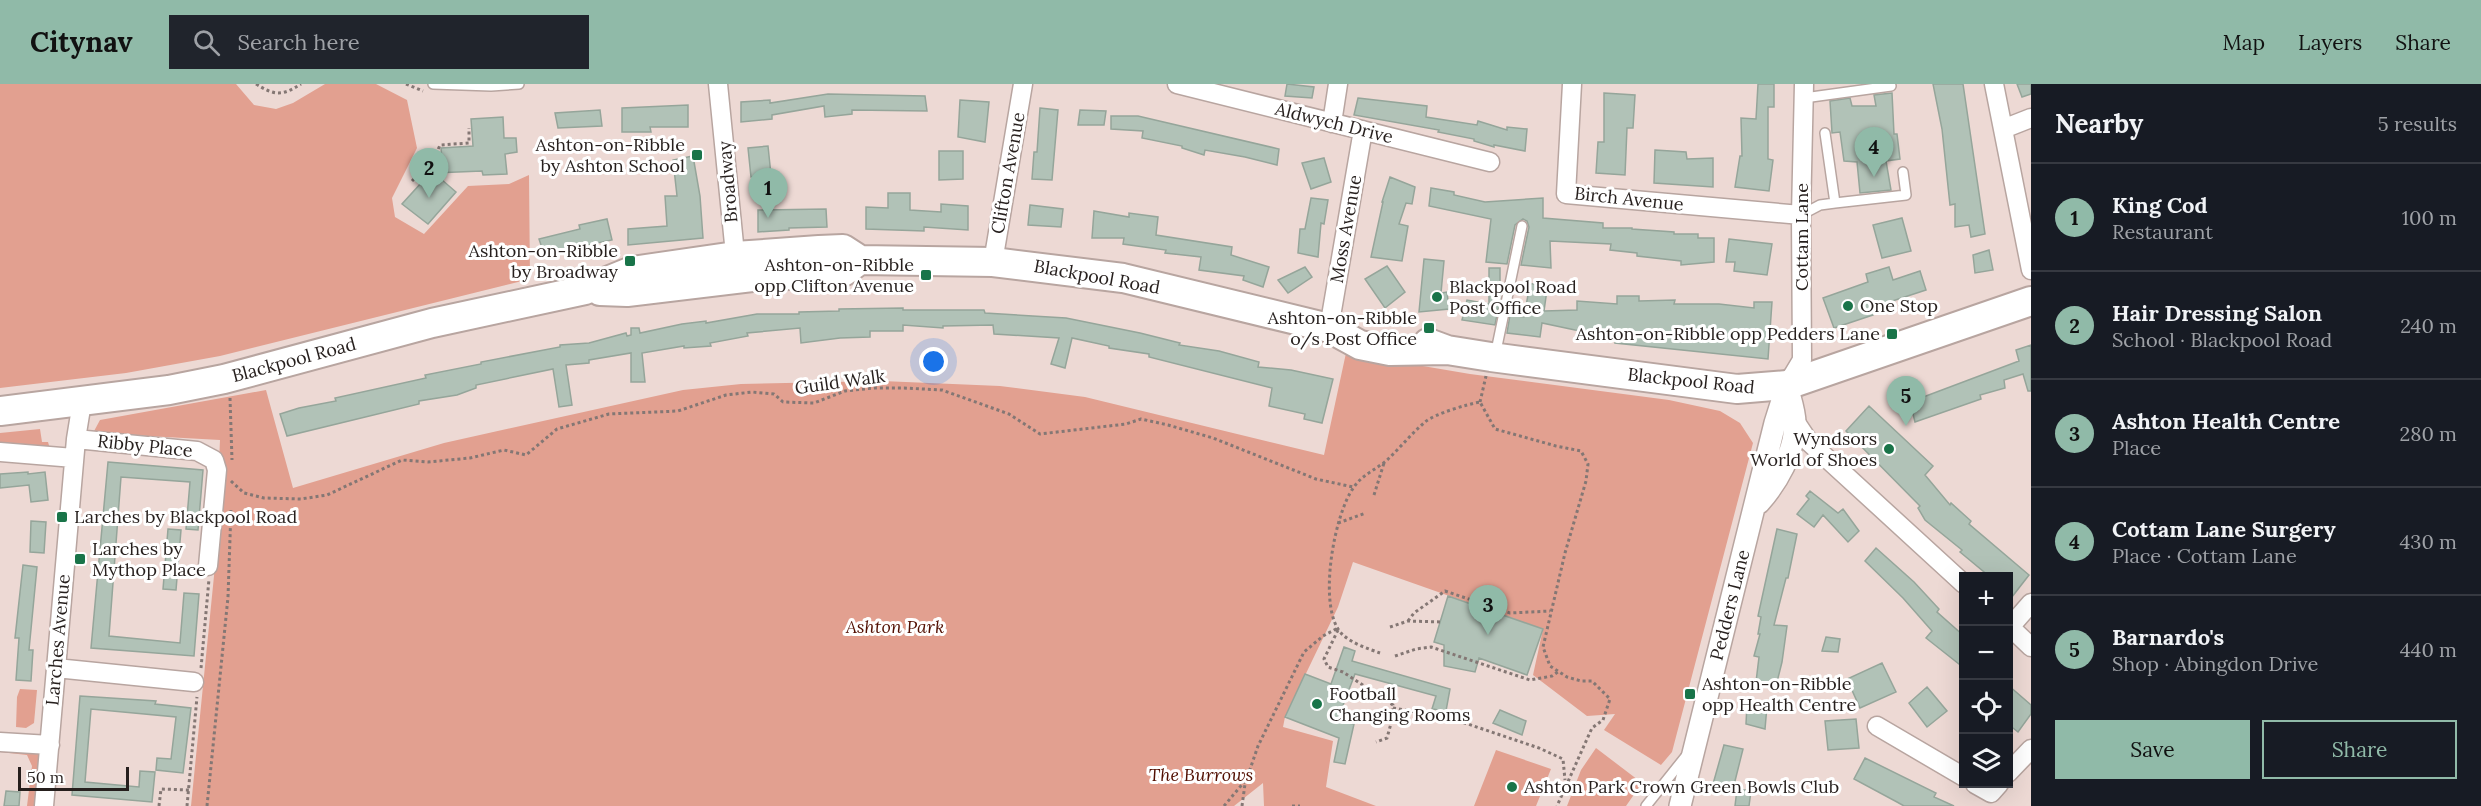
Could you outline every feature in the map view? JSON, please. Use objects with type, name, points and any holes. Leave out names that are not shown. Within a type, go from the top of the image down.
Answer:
[{"type":"highway","name":"Blackpool Road","points":[[0,411],[169,390],[224,379],[432,323],[585,290],[624,273],[737,268],[843,249],[860,260],[993,262],[1123,278],[1329,328],[1360,345],[1390,351],[1447,350],[1737,389],[1787,386],[2031,301]]},
{"type":"street","name":"Broadway","points":[[718,84],[737,268]]},
{"type":"street","name":"Clifton Avenue","points":[[993,262],[1023,84]]},
{"type":"street","name":"Aldwych Drive","points":[[1177,84],[1491,162]]},
{"type":"street","points":[[1332,123],[1338,84]]},
{"type":"street","name":"Birch Avenue","points":[[1572,84],[1566,194],[1801,215]]},
{"type":"street","points":[[1994,84],[2031,270]]},
{"type":"street","name":"Cottam Lane","points":[[1787,386],[1802,360],[1801,215],[1804,91]]},
{"type":"street","points":[[2003,129],[2031,118]]},
{"type":"street","name":"Moss Avenue","points":[[1329,328],[1363,130]]},
{"type":"street","name":"Pedders Lane","points":[[1754,508],[1774,486],[1794,435],[1795,421],[1787,386]]},
{"type":"street","name":"Pedders Lane","points":[[1680,806],[1754,508],[1787,386]]},
{"type":"street","name":"Larches Avenue","points":[[44,806],[75,448],[82,402]]},
{"type":"street","points":[[1795,421],[1809,442],[1959,579]]},
{"type":"street","points":[[0,452],[75,448]]},
{"type":"street","name":"Ribby Place","points":[[75,448],[197,451],[214,460],[217,470],[209,575]]},
{"type":"street","points":[[2013,622],[2031,603]]},
{"type":"street","points":[[2013,630],[2031,647]]},
{"type":"street","points":[[56,668],[194,682]]},
{"type":"street","points":[[1877,726],[1959,774]]},
{"type":"street","points":[[0,742],[50,745]]},
{"type":"street","points":[[2013,768],[2031,749]]},
{"type":"street","points":[[1983,788],[1991,793],[1995,788]]},
{"type":"lane","points":[[433,84],[491,86],[519,84]]},
{"type":"lane","points":[[1804,91],[1891,86]]},
{"type":"lane","points":[[1825,133],[1835,203]]},
{"type":"lane","points":[[1801,215],[1820,205],[1906,195],[1903,172]]},
{"type":"lane","points":[[1495,358],[1522,226]]},
{"type":"lane","points":[[1646,806],[1695,745]]},
{"type":"path","points":[[256,84],[273,93],[287,93],[302,84]]},
{"type":"path","points":[[412,181],[434,159],[440,146],[470,143],[469,128]]},
{"type":"path","points":[[224,379],[231,402],[232,494]]},
{"type":"path","name":"Guild Walk","points":[[232,482],[244,493],[264,498],[301,499],[327,495],[402,460],[428,462],[470,458],[504,450],[526,455],[557,429],[609,414],[678,411],[726,395],[752,392],[774,394],[783,402],[814,403],[845,391],[874,388],[942,390],[1010,414],[1040,434],[1126,424],[1141,419],[1213,438],[1316,479],[1353,487]]},
{"type":"path","points":[[1380,653],[1343,635],[1334,622],[1329,596],[1330,567],[1338,523],[1343,506],[1353,487],[1368,472],[1384,462],[1426,420],[1480,402],[1495,429],[1556,447],[1581,451],[1588,464],[1586,481],[1550,611],[1543,647],[1550,666],[1581,681],[1592,681],[1610,699],[1603,720],[1592,728],[1557,806]]},
{"type":"path","points":[[1374,495],[1384,462]]},
{"type":"path","points":[[207,806],[228,597],[231,506]]},
{"type":"path","points":[[1338,523],[1366,513]]},
{"type":"path","points":[[187,806],[197,695],[194,682],[201,666],[209,575]]},
{"type":"path","points":[[1408,621],[1414,613],[1444,591],[1510,613],[1550,611]]},
{"type":"path","points":[[1390,627],[1408,621],[1443,622]]},
{"type":"path","points":[[1338,628],[1324,659],[1328,667],[1343,672],[1393,705],[1387,738],[1376,742]]},
{"type":"path","points":[[1242,806],[1246,780],[1258,746],[1304,652],[1323,636],[1338,628]]},
{"type":"path","points":[[1395,656],[1431,647],[1530,680],[1552,676],[1559,671]]},
{"type":"path","points":[[1393,708],[1450,718],[1539,748],[1563,759],[1566,783]]},
{"type":"path","points":[[1224,806],[1246,780]]},
{"type":"path","points":[[159,806],[161,789],[189,790]]},
{"type":"path","points":[[1292,806],[1300,806]]},
{"type":"green space","points":[[0,84],[236,84],[254,105],[276,109],[293,103],[325,84],[376,84],[407,100],[417,148],[392,198],[395,217],[424,234],[468,186],[509,184],[529,175],[530,279],[220,356],[126,373],[0,388]]},
{"type":"green space","name":"Ashton Park","points":[[1346,353],[1470,374],[1669,400],[1720,411],[1740,423],[1753,443],[1672,752],[1661,765],[1604,730],[1615,714],[1587,716],[1533,675],[1543,629],[1353,562],[1338,607],[1285,717],[1283,727],[1333,741],[1326,787],[1376,806],[1264,806],[1263,783],[1234,806],[191,806],[214,576],[220,440],[93,433],[100,420],[266,390],[293,488],[444,443],[683,390],[741,384],[882,381],[1000,386],[1085,397],[1324,455]]},
{"type":"green space","points":[[40,429],[42,442],[48,442],[50,449],[0,447],[0,433]]},
{"type":"green space","points":[[20,689],[37,690],[34,723],[26,728],[16,727],[17,697]]},
{"type":"green space","points":[[0,742],[50,745],[43,806],[27,806],[32,766],[27,755],[0,752]]},
{"type":"green space","points":[[1596,748],[1642,783],[1626,806],[1567,806],[1581,770]]},
{"type":"green space","name":"Ashton Park Crown Green Bowls Club","points":[[1496,750],[1551,769],[1536,806],[1474,806]]},
{"type":"building","points":[[1287,84],[1314,87],[1312,98],[1285,96]]},
{"type":"building","points":[[1758,84],[1774,84],[1774,107],[1768,107],[1768,159],[1773,160],[1769,191],[1735,187],[1740,156],[1742,156],[1741,118],[1756,119]]},
{"type":"building","points":[[1933,84],[1963,84],[1985,234],[1971,237],[1969,225],[1955,227],[1955,204],[1950,205],[1942,129]]},
{"type":"building","points":[[2017,84],[2031,84],[2031,94],[2022,97]]},
{"type":"building","points":[[1604,93],[1635,95],[1633,128],[1627,128],[1625,175],[1596,173],[1598,142],[1604,142]]},
{"type":"building","points":[[1892,93],[1894,134],[1897,134],[1900,159],[1886,161],[1891,190],[1860,193],[1857,162],[1844,161],[1840,132],[1832,133],[1830,101],[1850,98],[1852,106],[1876,106],[1874,95]]},
{"type":"building","points":[[828,94],[925,96],[927,111],[852,110],[852,114],[825,117],[824,106],[772,115],[772,119],[741,122],[741,102],[770,100],[770,103]]},
{"type":"building","points":[[1358,98],[1427,106],[1426,117],[1477,125],[1478,121],[1507,130],[1507,127],[1527,129],[1525,151],[1494,145],[1494,147],[1474,141],[1474,139],[1438,132],[1439,130],[1354,115]]},
{"type":"building","points":[[960,100],[989,102],[985,142],[958,137]]},
{"type":"building","points":[[688,105],[688,127],[650,127],[651,132],[622,132],[622,108]]},
{"type":"building","points":[[1040,108],[1058,110],[1052,180],[1032,179],[1034,152],[1037,152]]},
{"type":"building","points":[[600,110],[602,126],[558,128],[555,113]]},
{"type":"building","points":[[1080,110],[1106,111],[1104,125],[1078,125]]},
{"type":"building","points":[[1111,116],[1138,116],[1279,149],[1277,165],[1205,150],[1204,155],[1182,148],[1182,146],[1142,138],[1143,131],[1111,129]]},
{"type":"building","points":[[503,117],[504,138],[516,138],[517,152],[505,154],[507,174],[483,175],[482,171],[434,173],[456,192],[428,224],[402,204],[442,160],[441,148],[473,146],[471,119]]},
{"type":"building","points":[[768,146],[771,175],[751,177],[748,148]]},
{"type":"building","points":[[1655,150],[1686,152],[1687,159],[1713,158],[1713,187],[1654,183]]},
{"type":"building","points":[[939,151],[963,151],[963,179],[939,180]]},
{"type":"building","points":[[693,156],[700,196],[703,238],[628,245],[628,229],[667,226],[665,196],[677,196],[673,160]]},
{"type":"building","points":[[1324,158],[1331,182],[1311,189],[1302,163]]},
{"type":"building","points":[[1390,177],[1415,187],[1412,204],[1406,203],[1399,224],[1408,226],[1402,261],[1371,257],[1382,202]]},
{"type":"building","points":[[1431,188],[1454,192],[1454,195],[1485,202],[1543,198],[1543,218],[1603,223],[1603,228],[1632,228],[1674,232],[1674,234],[1698,234],[1698,238],[1714,238],[1714,262],[1681,265],[1681,261],[1610,250],[1611,244],[1550,241],[1551,268],[1521,265],[1529,227],[1527,221],[1523,219],[1515,225],[1507,264],[1486,262],[1491,219],[1429,206]]},
{"type":"building","points":[[888,193],[910,193],[910,210],[941,212],[941,204],[968,206],[968,230],[924,227],[924,231],[866,229],[866,207],[888,208]]},
{"type":"building","points":[[1311,198],[1328,200],[1324,224],[1321,223],[1318,257],[1298,253],[1300,229],[1305,229]]},
{"type":"building","points":[[1030,205],[1063,209],[1061,227],[1028,225]]},
{"type":"building","points":[[826,209],[827,227],[758,232],[758,210]]},
{"type":"building","points":[[1094,211],[1129,217],[1129,213],[1158,217],[1156,235],[1232,247],[1231,255],[1269,267],[1263,287],[1243,280],[1244,276],[1199,270],[1201,257],[1165,253],[1166,250],[1123,244],[1124,238],[1092,238]]},
{"type":"building","points":[[1902,218],[1911,251],[1882,258],[1873,225]]},
{"type":"building","points":[[607,219],[612,240],[544,254],[539,239],[580,229],[579,225]]},
{"type":"building","points":[[1729,239],[1772,244],[1767,275],[1734,271],[1735,262],[1726,262]]},
{"type":"building","points":[[1989,250],[1993,270],[1975,273],[1973,255]]},
{"type":"building","points":[[1424,259],[1444,261],[1441,293],[1447,292],[1449,309],[1419,312]]},
{"type":"building","points":[[1387,266],[1405,292],[1385,308],[1365,279]]},
{"type":"building","points":[[1305,267],[1312,277],[1288,293],[1278,280]]},
{"type":"building","points":[[1889,267],[1893,280],[1920,271],[1926,290],[1871,308],[1873,315],[1834,328],[1823,298],[1868,282],[1866,274]]},
{"type":"building","points":[[1489,268],[1500,268],[1500,299],[1495,325],[1462,320],[1467,300],[1489,304]]},
{"type":"building","points":[[1548,283],[1544,311],[1577,310],[1577,301],[1617,304],[1617,296],[1639,296],[1639,301],[1675,300],[1674,304],[1719,304],[1754,308],[1754,302],[1772,302],[1768,359],[1615,343],[1616,333],[1575,330],[1542,323],[1540,337],[1507,333],[1510,315],[1524,317],[1530,284]]},
{"type":"building","points":[[903,308],[903,310],[984,310],[985,313],[1066,318],[1140,333],[1180,343],[1179,345],[1219,351],[1259,362],[1258,367],[1291,370],[1333,379],[1322,423],[1304,419],[1305,414],[1269,406],[1272,388],[1149,357],[1149,354],[1109,348],[1109,346],[1072,338],[1065,368],[1051,364],[1059,338],[994,334],[993,325],[943,326],[943,328],[903,325],[903,331],[870,331],[870,337],[801,343],[800,328],[747,333],[748,336],[710,343],[711,346],[684,348],[684,346],[642,353],[645,382],[631,382],[631,353],[589,360],[589,363],[566,365],[572,405],[559,407],[553,369],[476,385],[476,388],[457,395],[419,401],[419,404],[287,436],[280,414],[336,401],[335,398],[426,378],[425,375],[481,364],[481,362],[560,347],[560,345],[589,343],[626,333],[627,336],[631,335],[631,328],[639,328],[640,333],[682,324],[706,321],[706,323],[757,314]]},
{"type":"building","points":[[2031,345],[2031,391],[2028,391],[2023,374],[2004,380],[2005,388],[1980,395],[1981,399],[1915,422],[1910,402],[2019,361],[2016,350]]},
{"type":"building","points":[[1869,406],[1933,466],[1925,475],[1950,505],[1951,503],[1971,521],[1969,524],[2029,575],[2013,596],[2013,572],[1984,572],[1960,552],[1962,550],[1925,520],[1918,508],[1920,506],[1846,431]]},
{"type":"building","points":[[108,462],[203,470],[198,530],[186,529],[190,482],[121,477],[109,636],[180,643],[184,593],[199,594],[194,656],[91,648]]},
{"type":"building","points":[[28,472],[28,474],[45,472],[48,500],[31,502],[29,485],[0,488],[0,474]]},
{"type":"building","points":[[1810,491],[1838,513],[1843,509],[1859,531],[1848,542],[1823,515],[1814,527],[1797,514],[1809,499],[1806,496]]},
{"type":"building","points":[[31,521],[46,522],[44,553],[30,552]]},
{"type":"building","points":[[168,529],[181,530],[176,590],[163,589]]},
{"type":"building","points":[[1777,529],[1797,534],[1788,578],[1786,578],[1774,625],[1787,626],[1776,686],[1756,682],[1759,657],[1754,656],[1760,634],[1758,634],[1761,617],[1758,616]]},
{"type":"building","points":[[1876,548],[1914,582],[1939,609],[1937,612],[1959,632],[1959,664],[1926,638],[1932,631],[1903,598],[1865,561]]},
{"type":"building","points":[[23,565],[37,567],[29,650],[33,650],[31,681],[16,680],[19,638],[15,638]]},
{"type":"building","points":[[1448,596],[1543,629],[1527,675],[1479,658],[1475,672],[1444,666],[1444,645],[1434,642]]},
{"type":"building","points":[[1826,637],[1840,639],[1838,652],[1822,651]]},
{"type":"building","points":[[1344,647],[1355,651],[1352,661],[1450,689],[1446,711],[1432,709],[1436,696],[1355,674],[1337,721],[1354,724],[1345,764],[1334,762],[1339,738],[1285,717],[1305,674],[1331,684]]},
{"type":"building","points":[[1882,663],[1896,692],[1860,708],[1847,679]]},
{"type":"building","points":[[1927,687],[1947,711],[1927,727],[1909,703]]},
{"type":"building","points":[[2013,689],[2031,705],[2031,714],[2018,732],[2013,728]]},
{"type":"building","points":[[80,696],[156,701],[155,704],[191,708],[183,773],[156,770],[157,758],[171,759],[176,717],[91,709],[85,782],[139,787],[140,771],[155,772],[152,802],[72,795]]},
{"type":"building","points":[[1747,704],[1767,706],[1765,729],[1746,724]]},
{"type":"building","points":[[1500,710],[1526,721],[1522,735],[1493,723]]},
{"type":"building","points":[[1856,719],[1859,748],[1828,750],[1825,721]]},
{"type":"building","points":[[1724,745],[1743,749],[1733,789],[1713,784]]},
{"type":"building","points":[[1865,758],[1936,793],[1934,797],[1954,806],[1904,806],[1854,779]]},
{"type":"building","points":[[1737,789],[1751,791],[1749,806],[1735,806]]},
{"type":"building","points":[[6,791],[20,792],[19,806],[4,806]]},
{"type":"place","name":"Ashton-on-Ribble by Ashton School","points":[[697,155]]},
{"type":"place","name":"Cottam Lane Surgery","points":[[1874,177]]},
{"type":"place","name":"Hair Dressing Salon","points":[[429,198]]},
{"type":"place","name":"King Cod","points":[[768,218]]},
{"type":"place","name":"Ashton-on-Ribble by Broadway","points":[[630,261]]},
{"type":"place","name":"Ashton-on-Ribble opp Clifton Avenue","points":[[926,275]]},
{"type":"place","name":"Blackpool Road Post Office","points":[[1437,297]]},
{"type":"place","name":"One Stop","points":[[1848,306]]},
{"type":"place","name":"Ashton-on-Ribble o/s Post Office","points":[[1429,328]]},
{"type":"place","name":"Ashton-on-Ribble opp Pedders Lane","points":[[1892,334]]},
{"type":"place","name":"Barnardo's","points":[[1906,426]]},
{"type":"place","name":"Wyndsors World of Shoes","points":[[1889,449]]},
{"type":"place","name":"Larches by Blackpool Road","points":[[62,517]]},
{"type":"place","name":"Larches by Mythop Place","points":[[80,559]]},
{"type":"place","name":"Ashton Health Centre","points":[[1488,635]]},
{"type":"place","name":"Ashton-on-Ribble opp Health Centre","points":[[1690,694]]},
{"type":"place","name":"Football Changing Rooms","points":[[1317,704]]},
{"type":"place","name":"Ashton Park Crown Green Bowls Club","points":[[1512,787]]},
{"type":"park label","name":"The Burrows","points":[[1201,775]]}]
